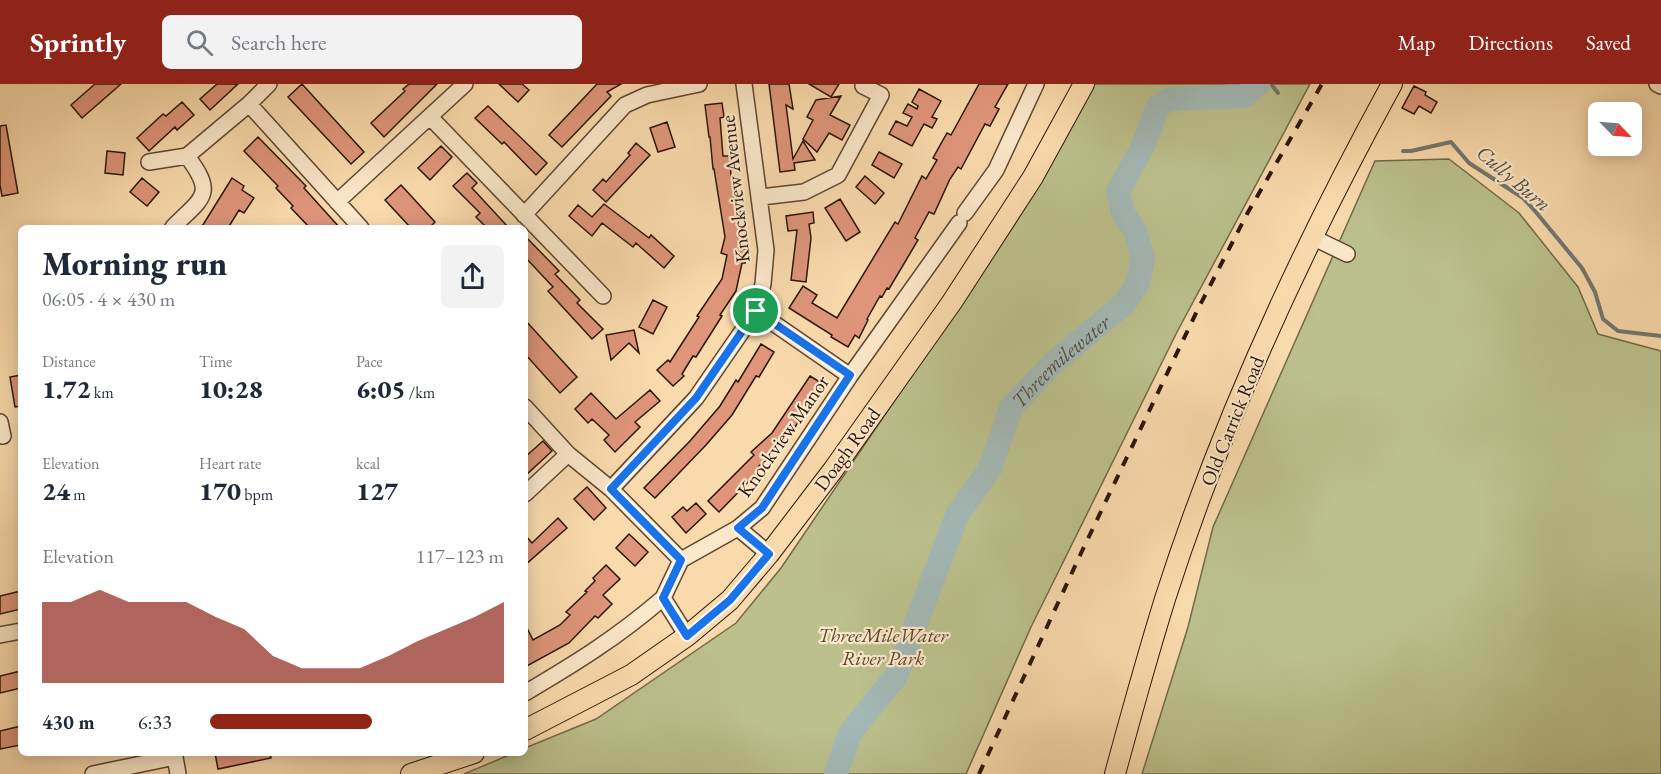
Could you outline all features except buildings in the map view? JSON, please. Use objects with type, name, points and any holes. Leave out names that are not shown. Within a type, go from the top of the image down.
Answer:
[{"type":"main road","name":"Doagh Road","points":[[528,728],[631,675],[687,636],[730,600],[769,554],[833,470],[952,302],[1033,177],[1084,84]]},
{"type":"main road","name":"Old Carrick Road","points":[[1115,774],[1166,598],[1210,473],[1250,373],[1347,165],[1392,84]]},
{"type":"main road","points":[[411,774],[465,756]]},
{"type":"street","points":[[149,162],[187,156],[249,104],[269,84]]},
{"type":"street","points":[[337,202],[465,84]]},
{"type":"street","points":[[524,215],[625,105],[647,95],[699,84]]},
{"type":"street","name":"Knockview Avenue","points":[[611,489],[696,398],[756,311],[763,284],[766,250],[761,197],[744,84]]},
{"type":"street","name":"Knockview Manor","points":[[681,560],[738,528],[762,508],[850,375],[996,170],[1036,84]]},
{"type":"street","points":[[761,197],[804,192],[838,175],[881,96],[863,86]]},
{"type":"street","points":[[249,104],[358,225]]},
{"type":"street","points":[[430,117],[603,296]]},
{"type":"street","points":[[175,225],[198,202],[204,191],[203,180],[187,156]]},
{"type":"street","points":[[1312,237],[1347,254]]},
{"type":"street","points":[[756,311],[850,375]]},
{"type":"street","points":[[528,410],[568,454],[611,489],[681,560],[663,598],[630,626],[587,657],[528,691]]},
{"type":"street","points":[[528,491],[568,454]]},
{"type":"street","points":[[738,528],[769,554]]},
{"type":"street","points":[[663,598],[687,636]]},
{"type":"street","points":[[0,635],[18,632]]},
{"type":"street","points":[[93,774],[175,757],[178,774]]},
{"type":"green space","name":"ThreeMileWater River Park","points":[[1091,84],[1310,84],[1177,332],[1031,627],[966,774],[464,774],[507,756],[528,756],[528,747],[596,719],[736,623],[781,568],[1009,232]]},
{"type":"green space","points":[[1449,159],[1519,213],[1578,287],[1598,334],[1661,351],[1661,774],[1142,774],[1188,627],[1213,527],[1375,161]]},
{"type":"waterway","name":"Threemilewater","points":[[836,774],[850,733],[896,676],[958,513],[990,469],[1011,408],[1052,364],[1124,304],[1138,283],[1143,259],[1135,231],[1123,213],[1118,192],[1143,146],[1158,106],[1170,99],[1244,96],[1258,84]]},
{"type":"waterway","name":"Cully Burn","points":[[1271,84],[1278,93]]},
{"type":"waterway","name":"Cully Burn","points":[[1403,151],[1451,142],[1469,163],[1523,198],[1535,211],[1582,268],[1595,292],[1603,319],[1618,331],[1661,336]]},
{"type":"railway","points":[[979,774],[1082,551],[1198,309],[1247,214],[1322,84]]},
{"type":"route","points":[[756,311],[850,375],[762,508],[738,528],[769,554],[730,600],[687,636],[663,598],[681,560],[611,489],[696,398],[756,311]]}]
